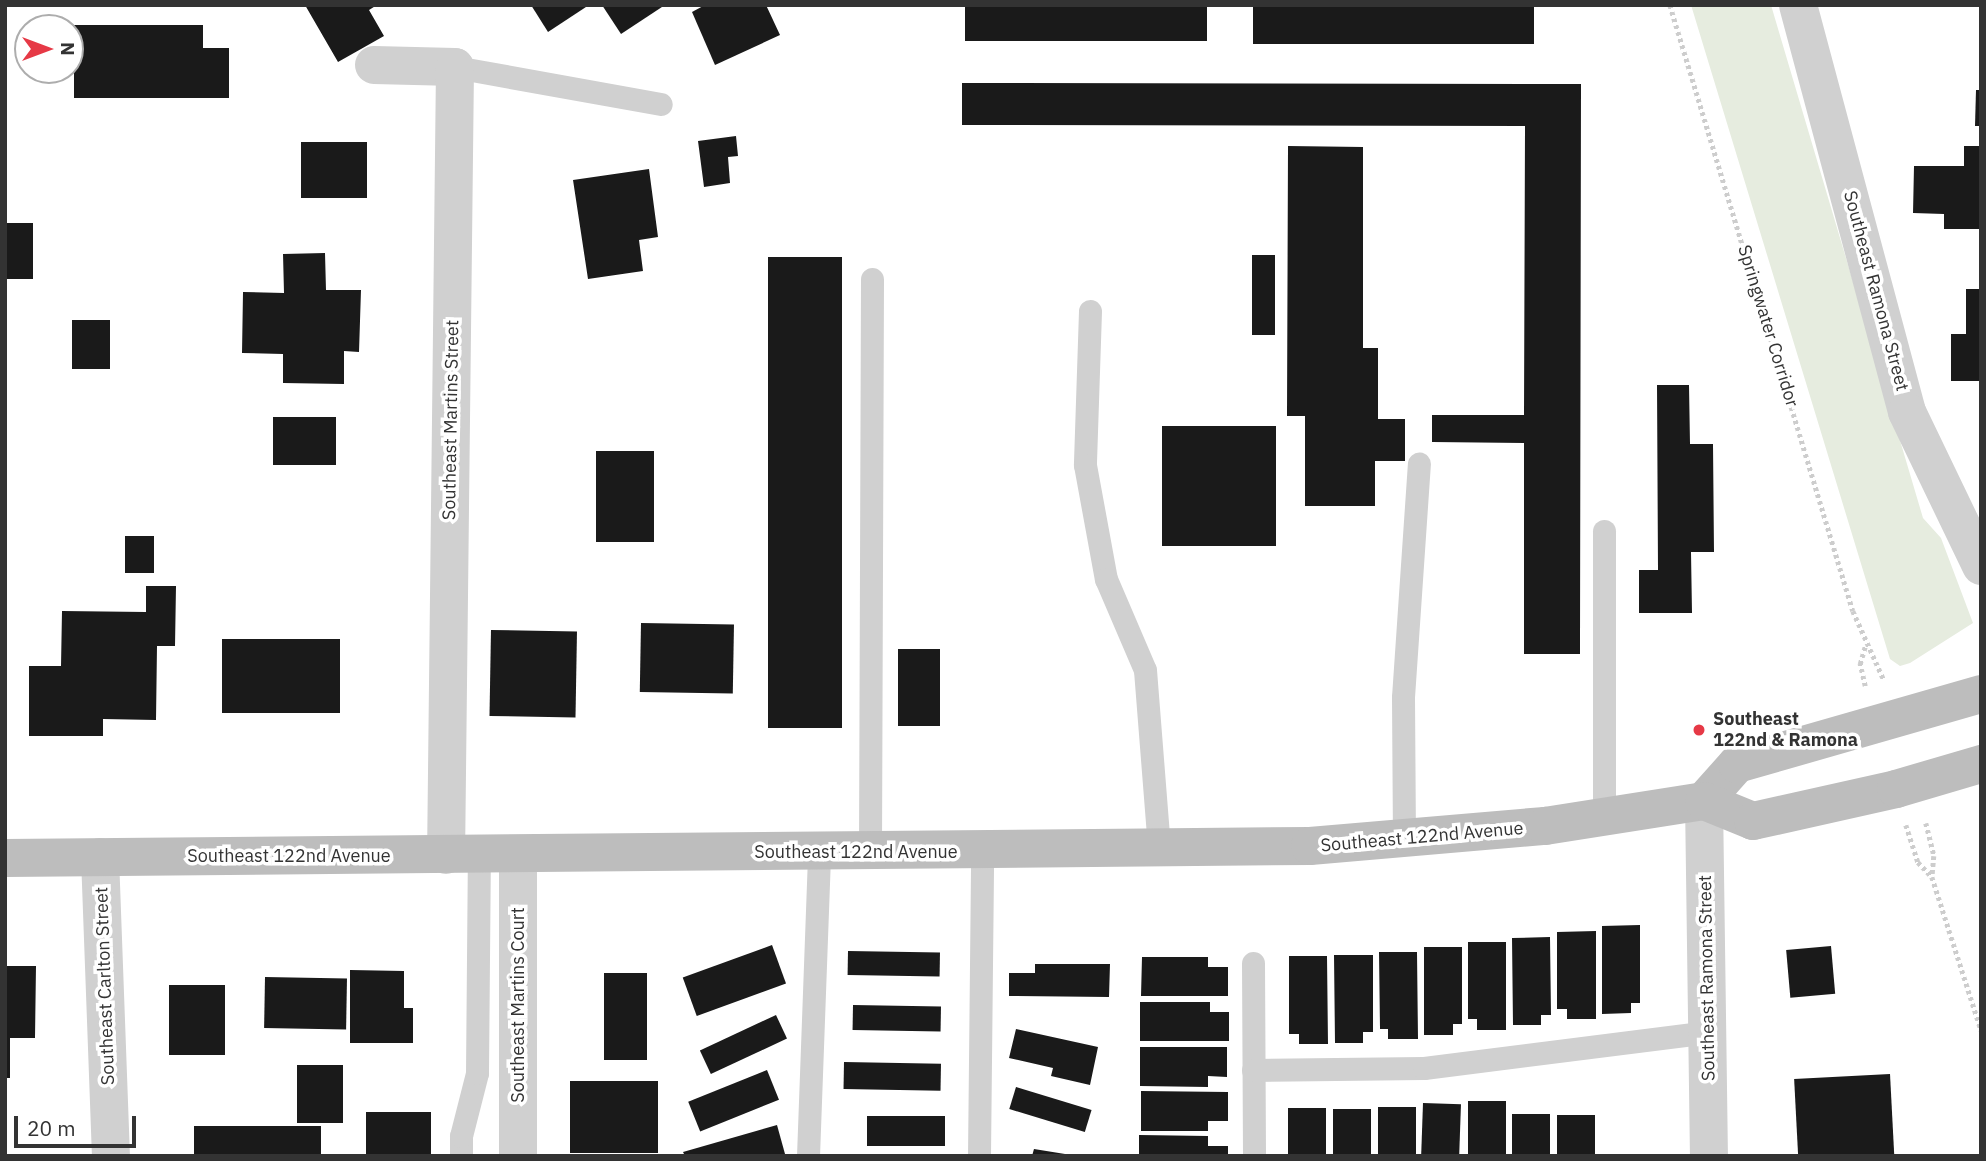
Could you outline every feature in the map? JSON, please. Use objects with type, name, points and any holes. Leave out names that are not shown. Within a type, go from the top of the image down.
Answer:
[{"type":"main road","points":[[1981,694],[1737,764],[1703,801],[1753,821],[1896,789],[1981,764]]},
{"type":"main road","name":"Southeast 122nd Avenue","points":[[5,858],[1160,849],[1404,841],[1604,817],[1703,801]]},
{"type":"street","name":"Southeast Ramona Street","points":[[1798,5],[1907,412],[1965,494],[1981,566]]},
{"type":"street","points":[[374,65],[454,67]]},
{"type":"street","name":"Southeast Martins Street","points":[[454,67],[462,855]]},
{"type":"street","name":"Southeast Ramona Street","points":[[1703,801],[1709,1156]]},
{"type":"street","name":"Southeast Martins Court","points":[[518,855],[518,1156]]},
{"type":"street","name":"Southeast Carlton Street","points":[[100,858],[111,1156]]},
{"type":"lane","points":[[454,67],[661,104]]},
{"type":"lane","points":[[870,852],[872,279]]},
{"type":"lane","points":[[1090,311],[1085,465],[1106,579],[1145,670],[1160,849]]},
{"type":"lane","points":[[1404,841],[1403,697],[1419,464]]},
{"type":"lane","points":[[1604,531],[1604,817]]},
{"type":"lane","points":[[979,1156],[982,851]]},
{"type":"lane","points":[[808,1156],[819,852]]},
{"type":"lane","points":[[461,1156],[461,1136],[477,1073],[462,855]]},
{"type":"lane","points":[[1252,963],[1254,1156]]},
{"type":"lane","points":[[1253,1070],[1424,1068],[1709,1032]]},
{"type":"path","name":"Springwater Corridor","points":[[1670,5],[1865,647],[1886,685]]},
{"type":"path","name":"Springwater Corridor","points":[[1865,647],[1860,664],[1866,692]]},
{"type":"path","points":[[1925,818],[1934,856],[1932,877],[1981,1030]]},
{"type":"path","points":[[1905,822],[1918,862],[1932,877]]},
{"type":"shaded area","points":[[1691,5],[1771,5],[1923,518],[1941,538],[1973,623],[1910,663],[1900,666],[1890,659]]},
{"type":"building","points":[[305,5],[377,5],[369,10],[384,36],[338,62]]},
{"type":"building","points":[[531,5],[589,5],[548,32]]},
{"type":"building","points":[[602,5],[665,5],[621,34]]},
{"type":"building","points":[[705,5],[766,5],[780,35],[715,65],[692,12]]},
{"type":"building","points":[[965,5],[1207,5],[1207,41],[965,41]]},
{"type":"building","points":[[1253,5],[1534,5],[1534,44],[1253,44]]},
{"type":"building","points":[[84,25],[203,25],[203,48],[229,48],[229,98],[74,98],[74,84],[84,84]]},
{"type":"building","points":[[962,83],[1581,84],[1580,654],[1524,654],[1524,443],[1432,442],[1432,415],[1524,415],[1525,126],[962,125]]},
{"type":"building","points":[[1976,90],[1981,90],[1981,126],[1975,126]]},
{"type":"building","points":[[736,136],[738,156],[728,157],[730,183],[704,187],[698,141]]},
{"type":"building","points":[[301,142],[367,142],[367,198],[301,198]]},
{"type":"building","points":[[1288,146],[1363,147],[1363,348],[1378,348],[1378,419],[1405,419],[1405,461],[1375,461],[1375,506],[1305,506],[1305,416],[1287,416]]},
{"type":"building","points":[[1964,146],[1981,146],[1981,229],[1944,229],[1944,214],[1913,213],[1914,166],[1964,166]]},
{"type":"building","points":[[649,169],[658,237],[639,240],[643,271],[588,279],[573,180]]},
{"type":"building","points":[[5,223],[33,223],[33,279],[5,279]]},
{"type":"building","points":[[325,253],[326,290],[361,290],[359,352],[344,351],[344,384],[283,383],[283,354],[242,353],[243,292],[284,293],[283,254]]},
{"type":"building","points":[[1252,255],[1275,255],[1275,335],[1252,335]]},
{"type":"building","points":[[768,257],[842,257],[842,728],[768,728]]},
{"type":"building","points":[[1966,289],[1981,289],[1981,381],[1951,381],[1951,334],[1966,334]]},
{"type":"building","points":[[72,320],[110,320],[110,369],[72,369]]},
{"type":"building","points":[[1657,385],[1689,385],[1690,444],[1713,444],[1714,552],[1691,552],[1692,613],[1639,613],[1639,570],[1658,570]]},
{"type":"building","points":[[273,417],[336,417],[336,465],[273,465]]},
{"type":"building","points":[[1162,426],[1276,426],[1276,546],[1162,546]]},
{"type":"building","points":[[596,451],[654,451],[654,542],[596,542]]},
{"type":"building","points":[[125,536],[154,536],[154,573],[125,573]]},
{"type":"building","points":[[146,586],[176,586],[175,646],[157,646],[156,720],[103,719],[103,736],[29,736],[29,666],[61,666],[62,611],[146,612]]},
{"type":"building","points":[[641,623],[734,625],[733,694],[640,692]]},
{"type":"building","points":[[491,630],[577,632],[575,717],[489,716]]},
{"type":"building","points":[[222,639],[340,639],[340,713],[222,713]]},
{"type":"building","points":[[898,649],[940,649],[940,726],[898,726]]},
{"type":"building","points":[[1640,925],[1640,1003],[1631,1003],[1631,1013],[1602,1014],[1602,926]]},
{"type":"building","points":[[1596,931],[1596,1019],[1567,1019],[1567,1009],[1557,1009],[1557,932]]},
{"type":"building","points":[[1550,937],[1551,1015],[1541,1015],[1541,1025],[1513,1025],[1512,938]]},
{"type":"building","points":[[1468,942],[1506,942],[1506,1030],[1477,1030],[1477,1019],[1468,1019]]},
{"type":"building","points":[[772,945],[786,984],[697,1016],[683,977]]},
{"type":"building","points":[[1831,946],[1835,994],[1790,998],[1786,950]]},
{"type":"building","points":[[1424,947],[1462,947],[1462,1024],[1453,1024],[1453,1035],[1424,1035]]},
{"type":"building","points":[[848,951],[940,953],[940,977],[848,975]]},
{"type":"building","points":[[1379,952],[1417,952],[1418,1039],[1388,1039],[1388,1029],[1380,1029]]},
{"type":"building","points":[[1334,955],[1373,955],[1373,1032],[1363,1032],[1363,1043],[1335,1043]]},
{"type":"building","points":[[1289,956],[1327,956],[1328,1044],[1299,1044],[1299,1034],[1289,1034]]},
{"type":"building","points":[[1142,957],[1208,957],[1208,967],[1228,967],[1228,996],[1141,996]]},
{"type":"building","points":[[1035,964],[1110,964],[1109,997],[1009,996],[1009,973],[1035,973]]},
{"type":"building","points":[[5,966],[36,966],[35,1038],[10,1038],[10,1078],[5,1078]]},
{"type":"building","points":[[350,970],[404,971],[404,1008],[413,1008],[413,1043],[350,1043]]},
{"type":"building","points":[[604,973],[647,973],[647,1060],[604,1060]]},
{"type":"building","points":[[265,977],[347,978],[346,1029],[264,1028]]},
{"type":"building","points":[[169,985],[225,985],[225,1055],[169,1055]]},
{"type":"building","points":[[1140,1002],[1210,1002],[1210,1012],[1229,1012],[1229,1041],[1140,1041]]},
{"type":"building","points":[[853,1005],[941,1007],[941,1032],[853,1030]]},
{"type":"building","points":[[776,1015],[787,1039],[711,1074],[700,1050]]},
{"type":"building","points":[[1016,1029],[1098,1047],[1090,1085],[1051,1076],[1053,1068],[1009,1058]]},
{"type":"building","points":[[1140,1047],[1227,1047],[1227,1077],[1208,1076],[1208,1087],[1140,1086]]},
{"type":"building","points":[[844,1062],[941,1064],[941,1091],[844,1089]]},
{"type":"building","points":[[297,1065],[343,1065],[343,1123],[297,1123]]},
{"type":"building","points":[[767,1070],[779,1100],[700,1132],[688,1102]]},
{"type":"building","points":[[1890,1074],[1894,1156],[1798,1156],[1794,1079]]},
{"type":"building","points":[[570,1081],[658,1081],[658,1153],[570,1153]]},
{"type":"building","points":[[1016,1087],[1092,1110],[1085,1132],[1009,1109]]},
{"type":"building","points":[[1141,1091],[1228,1092],[1228,1121],[1208,1121],[1208,1131],[1141,1131]]},
{"type":"building","points":[[1468,1101],[1506,1101],[1506,1156],[1468,1156]]},
{"type":"building","points":[[1423,1103],[1461,1104],[1459,1156],[1421,1156]]},
{"type":"building","points":[[1378,1107],[1416,1107],[1416,1156],[1378,1156]]},
{"type":"building","points":[[1288,1108],[1326,1108],[1326,1156],[1288,1156]]},
{"type":"building","points":[[1333,1109],[1371,1109],[1371,1156],[1333,1156]]},
{"type":"building","points":[[366,1112],[431,1112],[431,1156],[366,1156]]},
{"type":"building","points":[[1512,1114],[1550,1114],[1550,1156],[1512,1156]]},
{"type":"building","points":[[1557,1115],[1595,1115],[1595,1156],[1557,1156]]},
{"type":"building","points":[[867,1116],[945,1116],[945,1146],[867,1146]]},
{"type":"building","points":[[777,1125],[785,1154],[685,1156],[683,1152]]},
{"type":"building","points":[[194,1126],[321,1126],[321,1156],[194,1156]]},
{"type":"building","points":[[1139,1135],[1208,1136],[1208,1146],[1228,1146],[1228,1156],[1139,1156]]},
{"type":"building","points":[[1034,1149],[1065,1154],[1065,1156],[1032,1156]]},
{"type":"place","name":"Southeast 122nd & Ramona","points":[[1699,730]]}]
